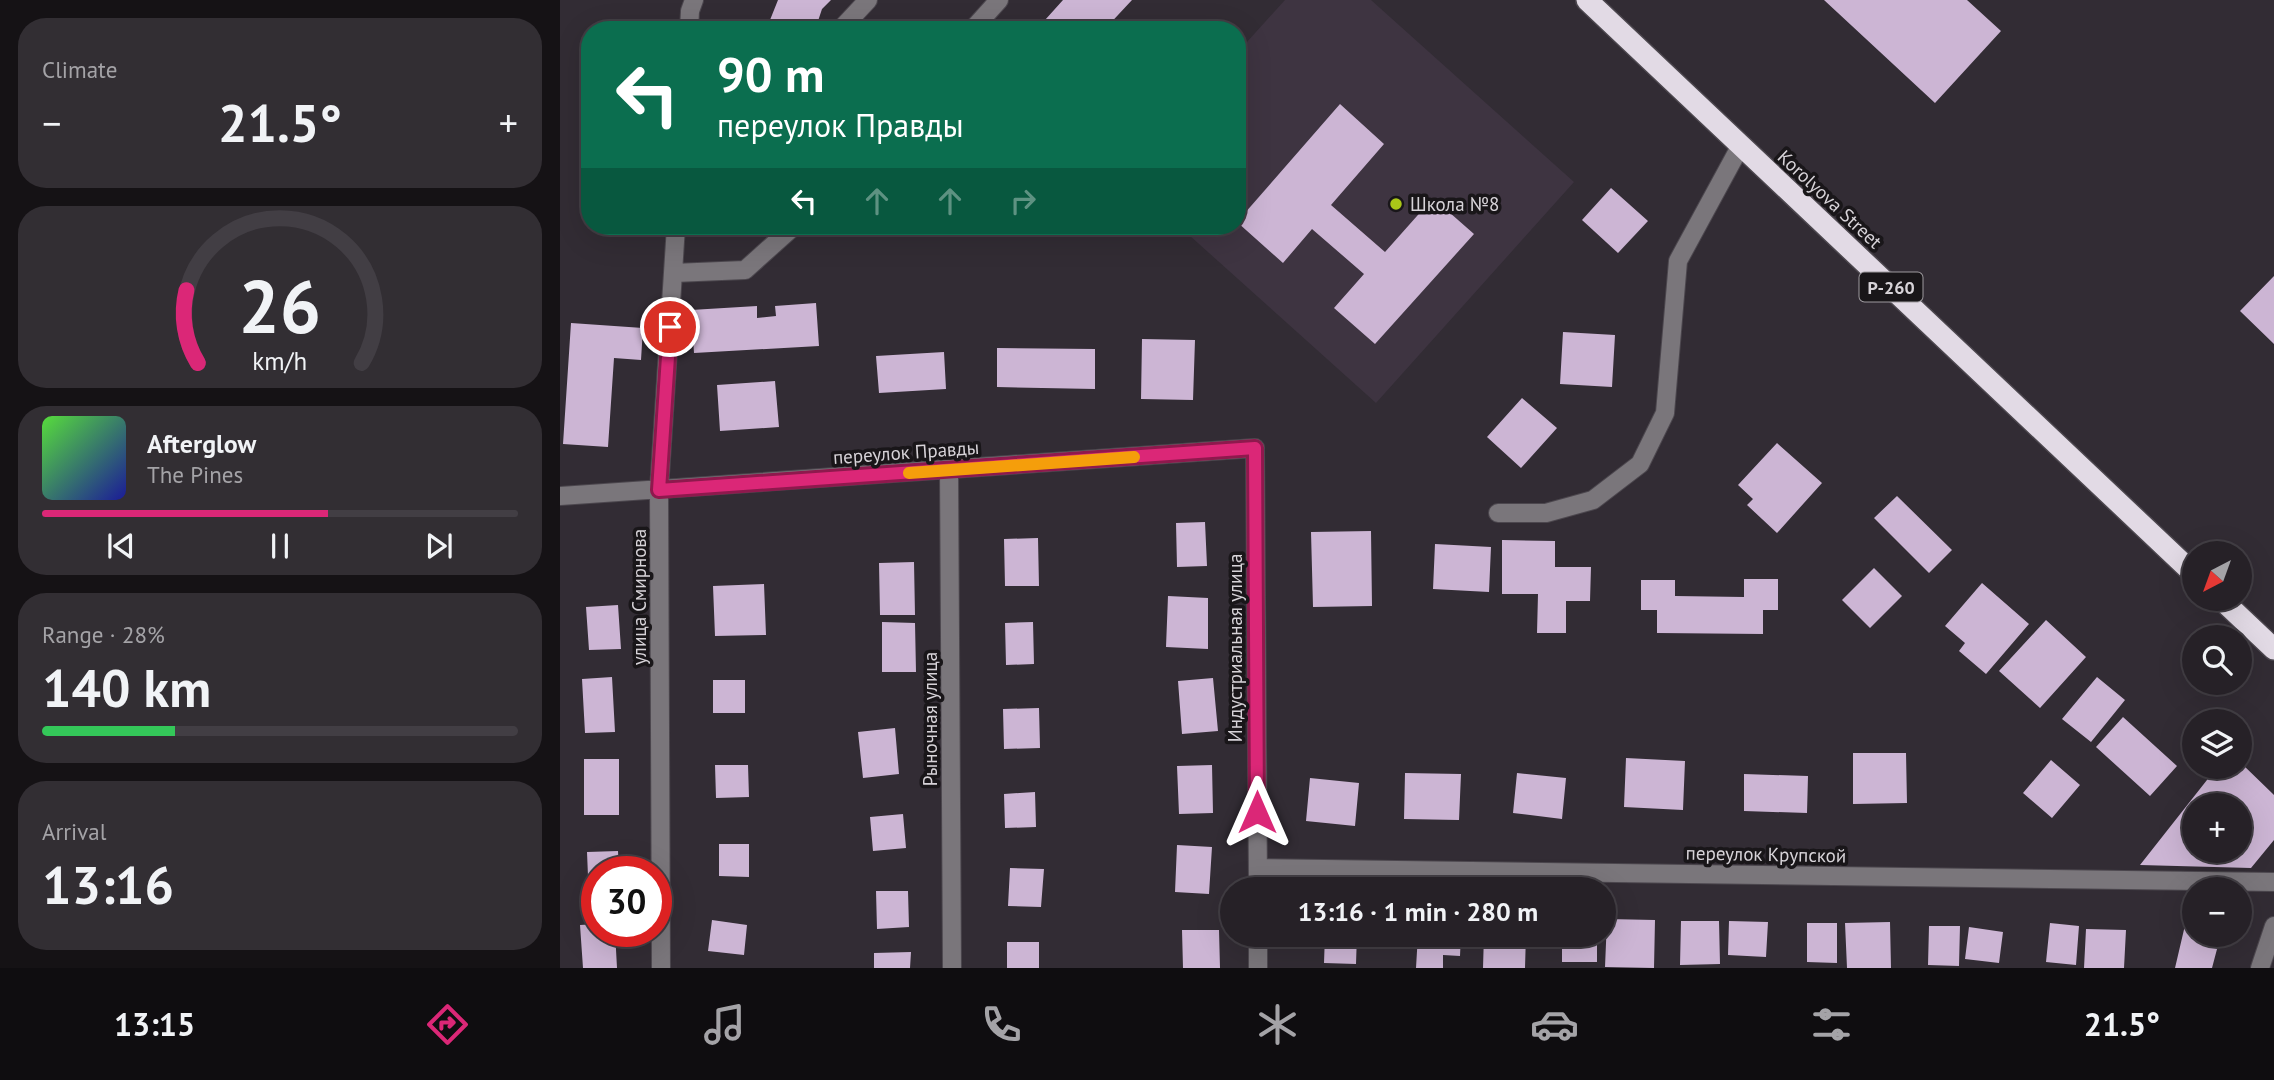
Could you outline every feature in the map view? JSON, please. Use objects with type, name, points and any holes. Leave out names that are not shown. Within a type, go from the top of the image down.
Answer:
[{"type":"highway","name":"Korolyova Street","points":[[1587,0],[2182,563]]},
{"type":"highway","points":[[2234,611],[2274,649]]},
{"type":"street","points":[[689,21],[694,0]]},
{"type":"street","points":[[848,21],[868,0]]},
{"type":"street","points":[[980,21],[999,0]]},
{"type":"street","points":[[1498,513],[1546,513],[1593,500],[1640,464],[1665,413],[1678,261],[1741,145]]},
{"type":"street","name":"улица Смирнова","points":[[660,968],[659,490],[676,235]]},
{"type":"street","points":[[674,273],[745,270],[784,235]]},
{"type":"street","name":"переулок Правды","points":[[560,496],[1255,448]]},
{"type":"street","name":"Индустриальная улица","points":[[1255,448],[1258,877]]},
{"type":"street","name":"Рыночная улица","points":[[949,470],[952,968]]},
{"type":"street","name":"переулок Крупской","points":[[1258,867],[2274,882]]},
{"type":"street","points":[[2260,968],[2274,926]]},
{"type":"street","points":[[1258,947],[1258,968]]},
{"type":"shaded area","name":"Школа №8","points":[[1285,0],[1371,0],[1574,182],[1376,403],[1189,235],[1246,235],[1246,43]]},
{"type":"building","points":[[778,0],[831,0],[822,9],[818,21],[770,21]]},
{"type":"building","points":[[1063,0],[1132,0],[1112,21],[1044,21]]},
{"type":"building","points":[[1824,0],[1967,0],[2001,31],[1935,103]]},
{"type":"building","points":[[1340,104],[1384,144],[1331,205],[1385,252],[1433,198],[1474,234],[1375,344],[1334,308],[1364,274],[1312,229],[1283,263],[1246,230],[1246,212]]},
{"type":"building","points":[[1611,188],[1648,221],[1618,253],[1582,220]]},
{"type":"building","points":[[2274,276],[2274,344],[2240,311]]},
{"type":"building","points":[[816,303],[819,346],[694,353],[691,310],[757,306],[757,318],[776,316],[775,306]]},
{"type":"building","points":[[571,323],[643,328],[641,360],[614,358],[608,447],[563,444]]},
{"type":"building","points":[[1563,332],[1615,335],[1612,387],[1560,384]]},
{"type":"building","points":[[1142,339],[1195,340],[1193,400],[1141,399]]},
{"type":"building","points":[[997,348],[1095,349],[1095,389],[997,387]]},
{"type":"building","points":[[944,352],[946,389],[879,393],[876,356]]},
{"type":"building","points":[[775,381],[779,427],[720,431],[717,385]]},
{"type":"building","points":[[1522,398],[1557,428],[1521,468],[1487,437]]},
{"type":"building","points":[[1777,443],[1822,483],[1777,533],[1747,505],[1753,499],[1738,485]]},
{"type":"building","points":[[1897,496],[1952,550],[1929,573],[1874,518]]},
{"type":"building","points":[[1205,522],[1207,566],[1177,567],[1176,523]]},
{"type":"building","points":[[1371,531],[1372,606],[1313,607],[1311,532]]},
{"type":"building","points":[[1038,538],[1039,586],[1005,586],[1004,539]]},
{"type":"building","points":[[1502,540],[1555,541],[1555,567],[1591,567],[1590,601],[1566,601],[1566,633],[1537,633],[1538,594],[1502,594]]},
{"type":"building","points":[[1435,544],[1491,547],[1489,592],[1433,589]]},
{"type":"building","points":[[914,562],[915,615],[880,615],[879,563]]},
{"type":"building","points":[[1874,568],[1902,596],[1870,628],[1842,600]]},
{"type":"building","points":[[1744,579],[1778,579],[1778,610],[1763,610],[1763,634],[1657,633],[1657,610],[1641,610],[1641,580],[1675,580],[1675,596],[1744,597]]},
{"type":"building","points":[[1982,583],[2029,624],[1986,674],[1959,651],[1965,643],[1945,626]]},
{"type":"building","points":[[764,584],[766,635],[715,636],[713,586]]},
{"type":"building","points":[[1168,596],[1208,598],[1208,649],[1166,647]]},
{"type":"building","points":[[618,605],[621,649],[589,650],[586,607]]},
{"type":"building","points":[[2046,620],[2086,657],[2040,708],[1999,671]]},
{"type":"building","points":[[882,622],[915,623],[916,672],[882,672]]},
{"type":"building","points":[[1033,622],[1034,664],[1006,665],[1005,623]]},
{"type":"building","points":[[612,677],[615,732],[585,733],[582,679]]},
{"type":"building","points":[[2097,677],[2125,700],[2091,742],[2062,719]]},
{"type":"building","points":[[1213,678],[1218,731],[1182,734],[1178,681]]},
{"type":"building","points":[[713,680],[745,680],[745,713],[713,713]]},
{"type":"building","points":[[1039,708],[1040,748],[1004,749],[1003,709]]},
{"type":"building","points":[[2123,717],[2177,766],[2150,796],[2096,747]]},
{"type":"building","points":[[895,728],[899,774],[863,778],[858,732]]},
{"type":"building","points":[[1853,753],[1906,753],[1907,803],[1853,804]]},
{"type":"building","points":[[1626,758],[1685,761],[1683,810],[1624,807]]},
{"type":"building","points":[[584,759],[619,759],[619,815],[584,815]]},
{"type":"building","points":[[2051,760],[2080,785],[2052,818],[2023,793]]},
{"type":"building","points":[[715,765],[748,765],[749,797],[716,798]]},
{"type":"building","points":[[1212,765],[1213,813],[1179,814],[1177,766]]},
{"type":"building","points":[[1405,773],[1461,774],[1459,820],[1404,819]]},
{"type":"building","points":[[1517,773],[1566,778],[1562,819],[1513,813]]},
{"type":"building","points":[[1744,774],[1808,776],[1807,813],[1744,811]]},
{"type":"building","points":[[2252,774],[2274,795],[2274,840],[2251,868],[2140,865],[2182,812],[2182,863],[2252,863],[2252,793],[2197,793],[2208,779],[2252,779]]},
{"type":"building","points":[[1310,778],[1359,783],[1355,826],[1306,821]]},
{"type":"building","points":[[1035,792],[1036,827],[1005,828],[1004,794]]},
{"type":"building","points":[[903,814],[906,848],[873,851],[870,817]]},
{"type":"building","points":[[719,844],[749,844],[749,877],[719,876]]},
{"type":"building","points":[[1177,845],[1212,847],[1209,894],[1175,892]]},
{"type":"building","points":[[618,851],[618,856],[587,856],[587,852]]},
{"type":"building","points":[[1010,868],[1044,869],[1041,907],[1008,906]]},
{"type":"building","points":[[876,891],[908,891],[909,927],[877,929]]},
{"type":"building","points":[[1616,919],[1655,920],[1654,968],[1605,967],[1606,947],[1616,947]]},
{"type":"building","points":[[712,920],[747,925],[744,955],[708,951]]},
{"type":"building","points":[[1681,921],[1719,921],[1720,964],[1680,965]]},
{"type":"building","points":[[1729,921],[1768,922],[1766,957],[1728,955]]},
{"type":"building","points":[[1890,922],[1891,968],[1847,968],[1845,923]]},
{"type":"building","points":[[1807,923],[1837,923],[1837,963],[1807,962]]},
{"type":"building","points":[[2050,923],[2079,926],[2076,965],[2046,962]]},
{"type":"building","points":[[1929,926],[1960,926],[1959,966],[1928,965]]},
{"type":"building","points":[[1969,927],[2003,932],[1999,963],[1965,959]]},
{"type":"building","points":[[2086,929],[2126,930],[2124,968],[2084,968]]},
{"type":"building","points":[[1182,930],[1219,930],[1220,968],[1183,968]]},
{"type":"building","points":[[2182,938],[2182,947],[2218,947],[2212,968],[2175,968]]},
{"type":"building","points":[[1007,942],[1039,942],[1039,968],[1007,968]]},
{"type":"building","points":[[582,947],[616,947],[617,968],[583,968]]},
{"type":"building","points":[[1325,947],[1357,947],[1356,964],[1324,963]]},
{"type":"building","points":[[1417,947],[1460,947],[1460,956],[1443,955],[1443,968],[1416,968]]},
{"type":"building","points":[[1484,947],[1526,947],[1525,968],[1483,968]]},
{"type":"building","points":[[1562,947],[1597,947],[1597,962],[1562,962]]},
{"type":"building","points":[[911,952],[910,968],[874,968],[874,953]]},
{"type":"slow traffic","points":[[909,473],[1134,457]]},
{"type":"place","name":"Школа №8","points":[[1396,204]]},
{"type":"route","points":[[670,327],[659,490],[1255,448],[1257,812]]}]
